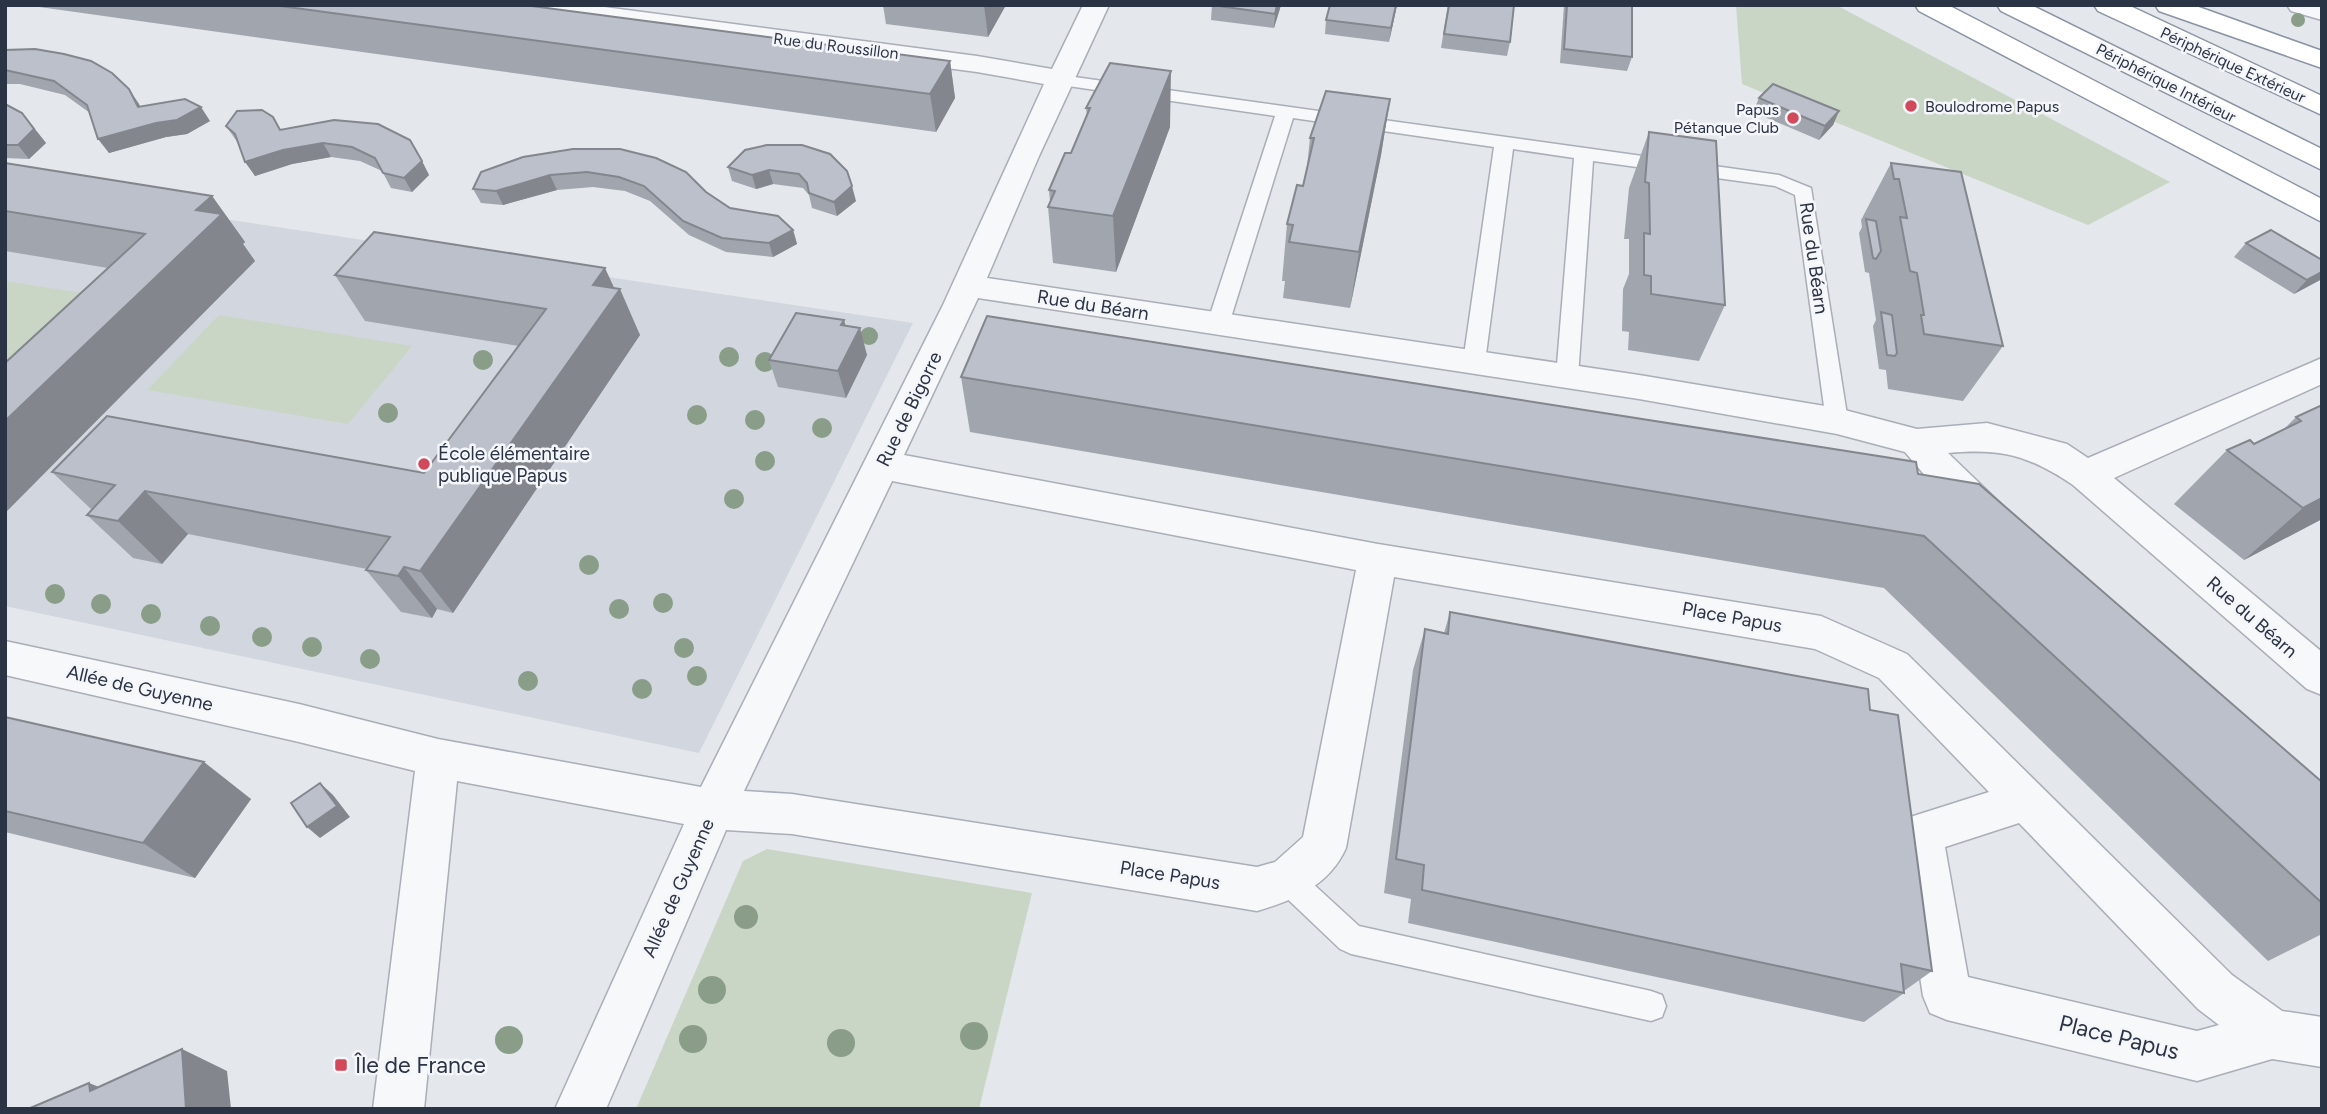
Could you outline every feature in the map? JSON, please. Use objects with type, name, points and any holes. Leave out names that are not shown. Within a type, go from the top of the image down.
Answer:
[{"type":"highway","points":[[1928,5],[2322,212]]},
{"type":"highway","name":"Périphérique Intérieur","points":[[2010,5],[2322,161]]},
{"type":"highway","name":"Périphérique Extérieur","points":[[2107,5],[2322,107]]},
{"type":"highway","points":[[2168,5],[2322,61]]},
{"type":"street","name":"Rue du Roussillon","points":[[527,5],[990,66],[1060,80]]},
{"type":"street","name":"Rue de Bigorre","points":[[713,808],[968,286],[1096,5]]},
{"type":"street","points":[[2300,5],[2322,12]]},
{"type":"street","name":"Rue du Béarn","points":[[968,286],[1474,362],[1837,421],[1917,442],[1987,436],[2054,454],[2086,475],[2322,677]]},
{"type":"street","points":[[2086,475],[2322,370]]},
{"type":"street","points":[[1917,442],[1946,475],[2017,541]]},
{"type":"street","name":"Place Papus","points":[[881,465],[1378,559],[1821,632],[1893,666],[2215,992],[2272,1034]]},
{"type":"street","name":"Place Papus","points":[[713,808],[792,814],[1257,889],[1288,880],[1323,848],[1378,559]]},
{"type":"street","name":"Allée de Guyenne","points":[[5,658],[438,758],[713,808],[580,1109]]},
{"type":"street","points":[[398,1109],[438,758]]},
{"type":"street","name":"Place Papus","points":[[2026,801],[1920,834],[1947,996],[2197,1056],[2272,1034],[2322,1042]]},
{"type":"lane","name":"Rue du Béarn","points":[[1060,80],[1780,181],[1804,192],[1837,421]]},
{"type":"lane","points":[[1218,324],[1286,111]]},
{"type":"lane","points":[[1474,362],[1504,144]]},
{"type":"lane","points":[[1567,377],[1584,155]]},
{"type":"lane","points":[[1288,880],[1351,939],[1651,1006]]},
{"type":"shaded area","name":"École élémentaire publique Papus","points":[[5,186],[913,323],[699,753],[5,606]]},
{"type":"green space","name":"Boulodrome Papus","points":[[1736,5],[1836,5],[2170,182],[2088,225],[1742,84]]},
{"type":"green space","points":[[5,281],[145,303],[5,395]]},
{"type":"green space","points":[[219,315],[412,346],[348,424],[147,390]]},
{"type":"green space","points":[[767,849],[1032,893],[979,1109],[636,1109],[743,861]]},
{"type":"building","points":[[273,5],[524,5],[950,61],[930,94]]},
{"type":"building","points":[[1212,5],[1277,5],[1275,14]]},
{"type":"building","points":[[1330,5],[1396,5],[1391,28],[1326,20]]},
{"type":"building","points":[[1449,5],[1514,5],[1510,42],[1444,34]]},
{"type":"building","points":[[1567,5],[1632,5],[1632,57],[1564,49]]},
{"type":"building","points":[[35,49],[91,61],[112,73],[129,89],[138,107],[185,99],[201,107],[177,120],[98,139],[87,105],[54,81],[5,70],[5,50]]},
{"type":"building","points":[[1110,63],[1171,71],[1113,216],[1048,207],[1055,191],[1049,190],[1065,153],[1071,153],[1090,108],[1086,108]]},
{"type":"building","points":[[1773,84],[1839,111],[1825,126],[1759,98]]},
{"type":"building","points":[[1326,91],[1390,99],[1359,252],[1289,242],[1293,225],[1287,224],[1297,185],[1303,186],[1314,138],[1310,138]]},
{"type":"building","points":[[5,104],[22,113],[34,129],[18,145],[5,145]]},
{"type":"building","points":[[262,110],[273,117],[280,130],[334,120],[378,124],[410,140],[422,161],[404,178],[383,173],[375,158],[352,147],[323,143],[283,150],[245,162],[235,134],[226,126],[237,111]]},
{"type":"building","points":[[1649,132],[1716,141],[1725,305],[1651,294],[1651,276],[1644,275],[1644,233],[1650,234],[1649,183],[1645,182]]},
{"type":"building","points":[[767,145],[802,145],[830,154],[847,171],[852,186],[834,202],[809,193],[807,183],[799,174],[769,170],[752,175],[728,167],[745,150]]},
{"type":"building","points":[[573,149],[620,149],[656,158],[686,172],[706,192],[730,208],[778,216],[793,230],[769,243],[722,238],[683,221],[644,186],[619,177],[587,172],[550,175],[496,191],[473,189],[481,172],[523,157]]},
{"type":"building","points":[[5,163],[212,196],[196,210],[222,214],[5,421],[5,363],[145,234],[5,211]]},
{"type":"building","points":[[1891,163],[1961,172],[2003,346],[1924,334],[1921,315],[1924,315],[1917,273],[1910,271],[1900,217],[1907,218],[1899,179],[1894,179]]},
{"type":"building","points":[[1866,219],[1876,221],[1881,251],[1876,259],[1873,258]]},
{"type":"building","points":[[2271,230],[2322,260],[2322,272],[2307,280],[2246,243]]},
{"type":"building","points":[[374,232],[605,268],[593,285],[620,289],[420,571],[404,567],[398,576],[366,570],[390,537],[145,491],[118,521],[87,515],[115,485],[52,472],[107,416],[424,473],[546,309],[335,275]]},
{"type":"building","points":[[1881,312],[1892,315],[1897,353],[1895,356],[1887,355]]},
{"type":"building","points":[[796,313],[844,320],[841,325],[860,328],[838,371],[769,360]]},
{"type":"building","points":[[987,316],[1916,462],[1918,474],[1979,484],[2322,782],[2322,903],[1924,536],[961,377]]},
{"type":"building","points":[[2322,405],[2322,498],[2303,508],[2227,450],[2250,440],[2254,444],[2301,421],[2296,417]]},
{"type":"building","points":[[1450,612],[1868,689],[1870,710],[1898,715],[1932,971],[1901,964],[1904,993],[1422,890],[1424,865],[1396,859],[1425,629],[1448,634]]},
{"type":"building","points":[[5,717],[204,762],[143,843],[5,811]]},
{"type":"building","points":[[320,783],[337,806],[307,827],[291,803]]},
{"type":"building","points":[[182,1049],[186,1109],[28,1109],[89,1083],[90,1091]]},
{"type":"place","name":"Boulodrome Papus","points":[[1911,106]]},
{"type":"place","name":"Papus Pétanque Club","points":[[1793,118]]},
{"type":"place","name":"École élémentaire publique Papus","points":[[424,464]]},
{"type":"place","name":"Île de France","points":[[341,1065]]}]
